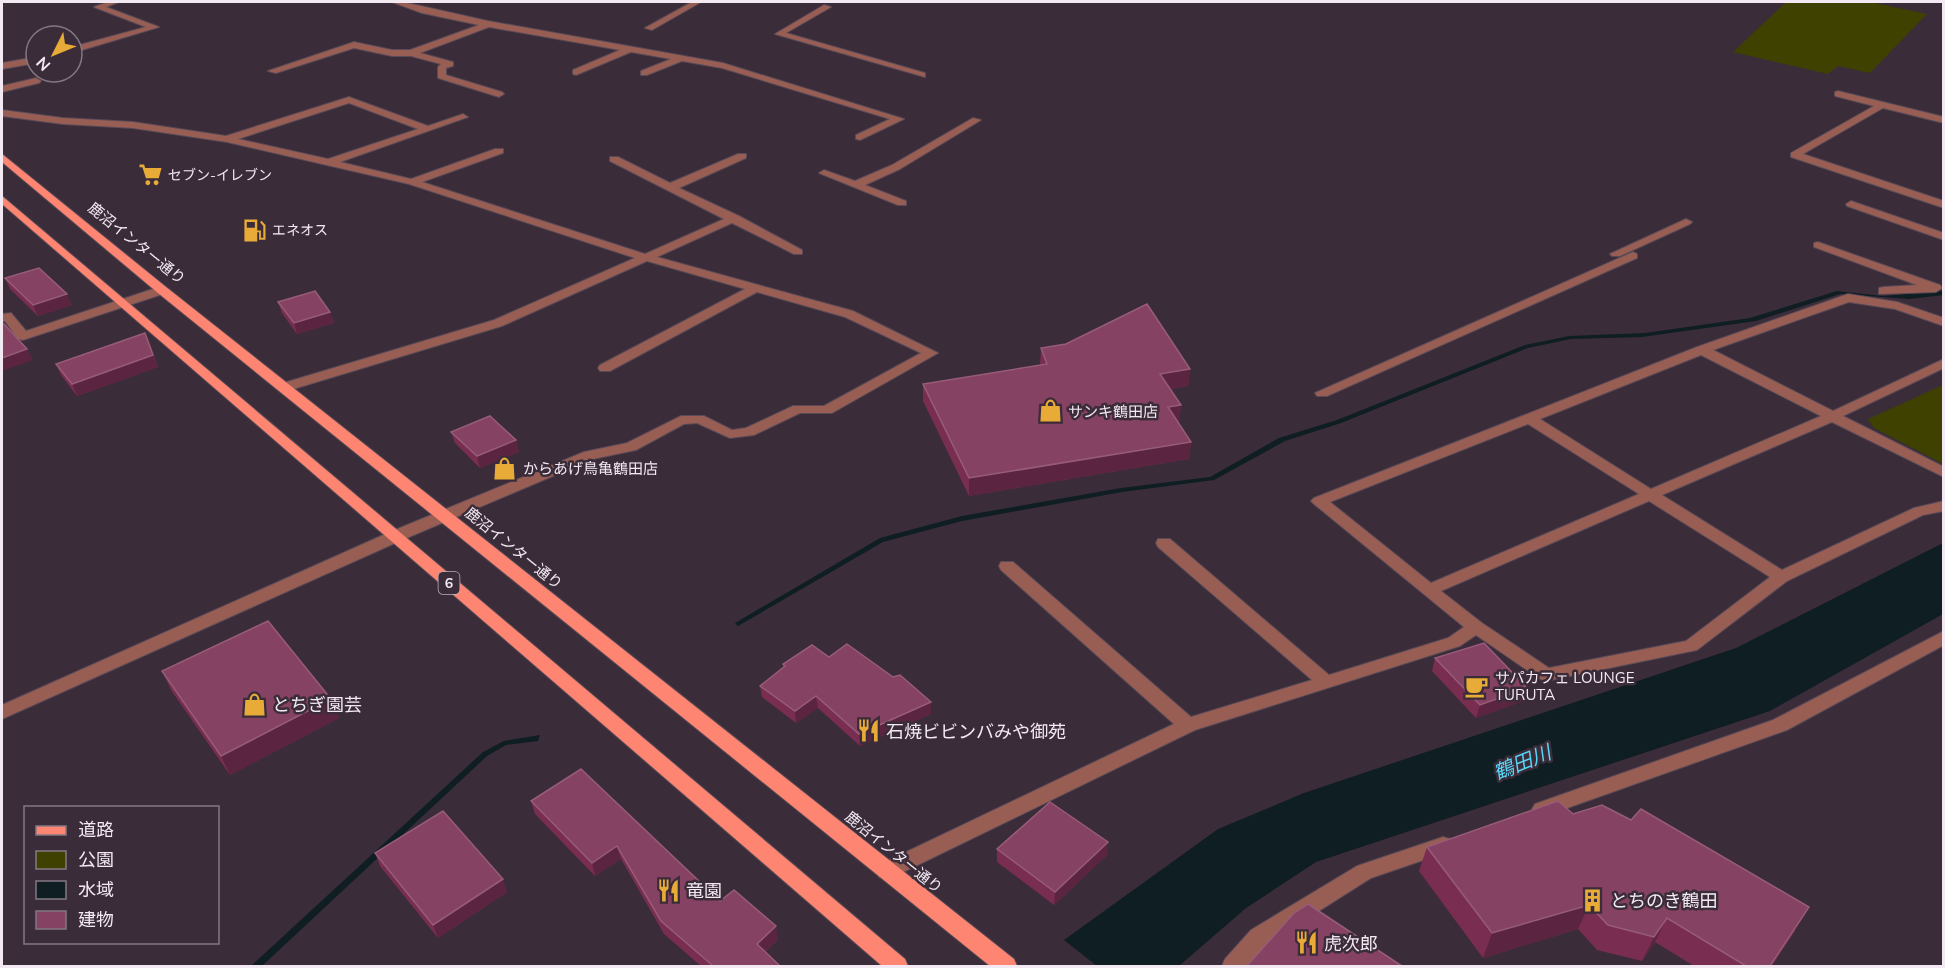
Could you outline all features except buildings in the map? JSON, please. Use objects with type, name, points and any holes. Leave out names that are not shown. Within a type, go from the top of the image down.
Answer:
[{"type":"main road","name":"鹿沼インター通り","points":[[2,157],[162,290],[442,516],[1006,966]]},
{"type":"main road","name":"6","points":[[2,199],[897,966]]},
{"type":"street","points":[[84,47],[155,27],[98,7],[115,2]]},
{"type":"street","points":[[396,2],[425,11],[488,24],[723,66],[899,118],[860,137]]},
{"type":"street","points":[[649,28],[697,2]]},
{"type":"street","points":[[827,7],[778,34],[922,75]]},
{"type":"street","points":[[411,53],[488,24]]},
{"type":"street","points":[[273,71],[354,45],[392,53],[411,53],[450,64],[442,67],[441,76],[499,94]]},
{"type":"street","points":[[576,72],[628,49]]},
{"type":"street","points":[[644,74],[682,58]]},
{"type":"street","points":[[2,66],[24,62]]},
{"type":"street","points":[[2,89],[24,84]]},
{"type":"street","points":[[1838,94],[1944,120]]},
{"type":"street","points":[[227,139],[349,100],[428,129]]},
{"type":"street","points":[[1880,106],[1795,155],[1944,205]]},
{"type":"street","points":[[2,113],[63,121],[133,126],[227,139],[412,182],[644,256],[849,314],[931,353],[827,410],[798,409],[749,432],[730,434],[699,419],[681,420],[631,447],[589,455],[396,536],[2,712]]},
{"type":"street","points":[[326,163],[463,117]]},
{"type":"street","points":[[856,185],[896,167],[976,120]]},
{"type":"street","points":[[412,182],[499,151]]},
{"type":"street","points":[[672,187],[742,156]]},
{"type":"street","points":[[614,159],[735,218],[798,252]]},
{"type":"street","points":[[824,173],[902,203]]},
{"type":"street","points":[[1851,204],[1944,237]]},
{"type":"street","points":[[285,387],[498,323],[644,256],[735,218]]},
{"type":"street","points":[[1616,254],[1686,222]]},
{"type":"street","points":[[1818,245],[1940,286]]},
{"type":"street","points":[[1323,393],[1633,256]]},
{"type":"street","points":[[1882,291],[1908,291],[1940,286]]},
{"type":"street","points":[[605,368],[756,288]]},
{"type":"street","points":[[2,318],[7,316],[22,336],[162,290]]},
{"type":"street","points":[[1944,322],[1897,306],[1848,298],[1702,350],[1319,501],[1476,627],[1546,675],[1691,646],[1781,577],[1919,512],[1944,506]]},
{"type":"street","points":[[1702,350],[1944,473]]},
{"type":"street","points":[[1429,590],[1833,416],[1944,363]]},
{"type":"street","points":[[1529,418],[1781,577]]},
{"type":"street","points":[[1164,543],[1326,682]]},
{"type":"street","points":[[1007,566],[1188,725]]},
{"type":"street","points":[[886,871],[1188,725],[1454,642],[1476,627]]},
{"type":"street","points":[[1521,817],[1779,725],[1944,637]]},
{"type":"street","points":[[1233,966],[1259,937],[1364,872],[1465,837]]},
{"type":"green space","points":[[1786,2],[1870,2],[1927,14],[1870,73],[1838,66],[1828,74],[1733,52]]},
{"type":"green space","points":[[1943,385],[1943,464],[1874,428],[1868,419]]},
{"type":"water","points":[[1837,291],[1883,296],[1943,291],[1944,295],[1909,299],[1840,294],[1756,321],[1642,337],[1571,339],[1528,348],[1341,423],[1285,441],[1214,480],[1122,492],[962,521],[883,542],[738,626],[735,623],[880,538],[962,516],[1121,488],[1210,477],[1279,438],[1337,420],[1525,345],[1569,336],[1645,333],[1750,318]]},
{"type":"water","name":"鶴田川","points":[[1943,543],[1943,614],[1770,711],[1316,862],[1246,908],[1179,966],[1097,966],[1064,940],[1218,829],[1304,793],[1736,648]]},
{"type":"water","points":[[540,735],[538,741],[506,745],[487,756],[262,966],[251,966],[483,752],[504,741]]},
{"type":"place","name":"セブン-イレブン","points":[[150,175]]},
{"type":"place","name":"エネオス","points":[[254,230]]},
{"type":"place","name":"サンキ鶴田店","points":[[1050,411]]},
{"type":"place","name":"からあげ鳥亀鶴田店","points":[[505,468]]},
{"type":"place","name":"サパカフェ LOUNGE TURUTA","points":[[1477,686]]},
{"type":"place","name":"とちぎ園芸","points":[[254,704]]},
{"type":"place","name":"石焼ビビンバみや御苑","points":[[868,731]]},
{"type":"place","name":"竜園","points":[[668,890]]},
{"type":"place","name":"とちのき鶴田","points":[[1592,900]]},
{"type":"place","name":"虎次郎","points":[[1306,943]]}]
